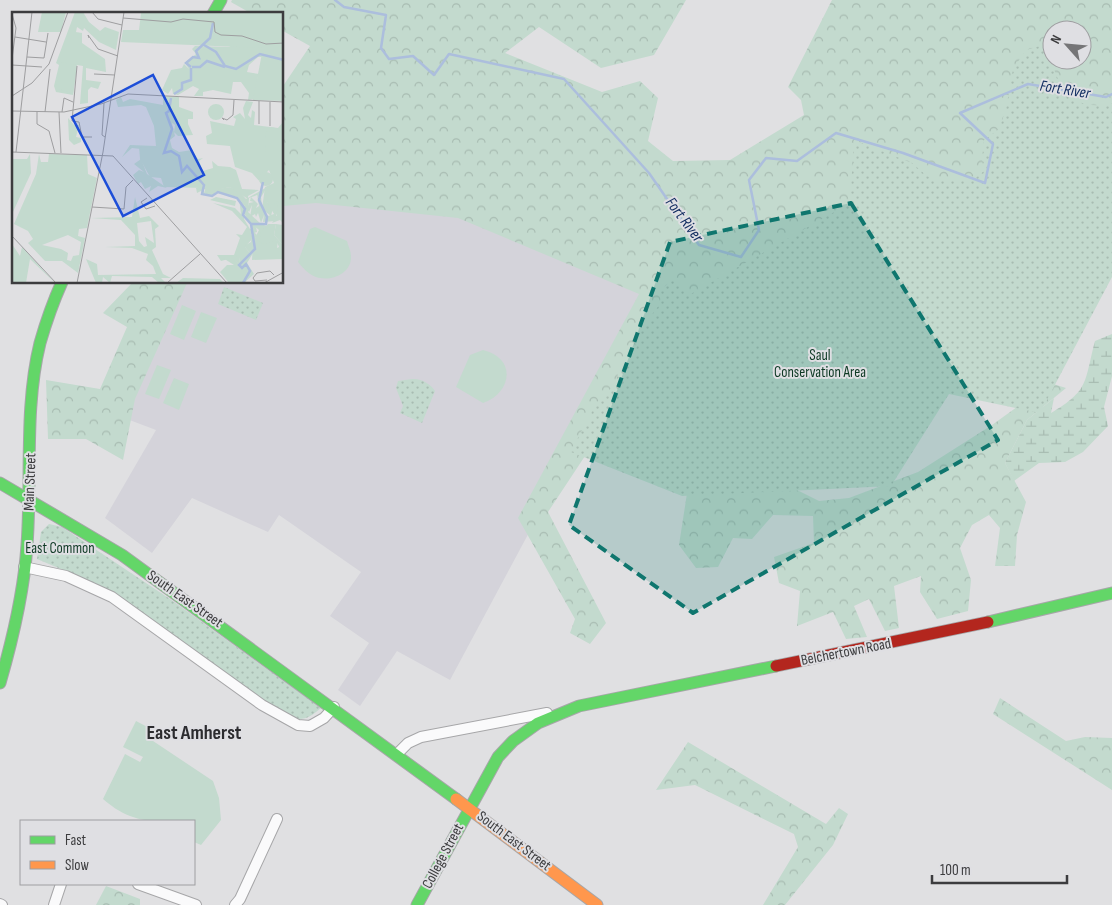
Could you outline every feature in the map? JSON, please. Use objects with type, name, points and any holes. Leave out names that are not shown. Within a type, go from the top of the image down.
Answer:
[{"type":"main road","points":[[214,12],[221,0]]},
{"type":"main road","name":"Main Street","points":[[0,683],[9,652],[24,567],[30,501],[36,364],[49,310],[61,284]]},
{"type":"main road","name":"South East Street","points":[[0,483],[101,541],[334,707],[597,905]]},
{"type":"main road","name":"Belchertown Road","points":[[469,808],[498,757],[513,741],[538,723],[580,706],[956,630],[1112,593]]},
{"type":"main road","name":"College Street","points":[[417,905],[469,808]]},
{"type":"street","points":[[24,567],[66,576],[112,597],[262,705],[298,725],[310,726],[324,718],[334,707]]},
{"type":"street","name":"Belchertown Road","points":[[397,754],[408,743],[441,732],[580,706]]},
{"type":"street","points":[[235,905],[240,899],[277,819]]},
{"type":"street","points":[[54,905],[61,885]]},
{"type":"street","points":[[141,885],[196,905]]},
{"type":"highlighted area","points":[[851,203],[998,440],[693,613],[569,525],[670,242]]},
{"type":"shaded area","points":[[232,0],[335,0],[682,217],[532,527],[450,680],[397,651],[360,706],[338,690],[369,643],[330,616],[361,572],[279,515],[268,532],[192,498],[152,553],[105,518],[156,430],[111,413],[185,284],[284,284],[284,114],[321,50],[284,16],[284,12],[275,12]]},
{"type":"green space","points":[[232,0],[686,0],[654,55],[601,68],[539,27],[505,53],[602,92],[640,81],[658,98],[648,141],[673,161],[730,160],[804,115],[801,100],[788,87],[832,0],[1112,0],[1112,118],[1052,163],[692,294],[548,512],[606,623],[590,644],[570,633],[575,619],[518,518],[639,294],[458,218],[316,203],[284,206],[284,85],[310,46],[284,32],[284,12],[248,12],[231,2]]},
{"type":"green space","name":"Saul Conservation Area","points":[[1042,45],[1042,70],[1055,70],[1061,84],[1076,100],[1086,104],[1098,105],[1112,103],[1112,277],[1040,413],[949,394],[891,486],[682,496],[571,452],[589,421],[593,407],[614,385],[621,366],[632,357],[640,340],[640,330],[660,304],[661,290],[674,278],[689,295],[850,203],[854,140],[912,163],[927,176],[938,180],[973,180],[984,171],[982,159],[984,140],[999,129],[1006,109],[1013,69],[1026,50]]},
{"type":"green space","points":[[315,227],[347,241],[351,254],[350,262],[348,268],[339,275],[328,278],[316,277],[308,273],[298,262],[310,229]]},
{"type":"green space","points":[[131,284],[187,284],[135,399],[123,460],[86,439],[48,439],[46,380],[100,389],[127,327],[103,313]]},
{"type":"green space","points":[[224,287],[263,303],[256,320],[218,304]]},
{"type":"green space","points":[[182,305],[196,311],[184,340],[170,334]]},
{"type":"green space","points":[[201,312],[217,318],[206,343],[191,337]]},
{"type":"green space","points":[[1112,334],[1112,376],[1104,407],[1108,426],[1083,452],[1065,462],[1039,463],[1014,481],[1005,463],[1027,420],[1054,398],[1051,413],[1073,398],[1084,384],[1095,341]]},
{"type":"green space","points":[[483,350],[494,354],[501,360],[506,368],[507,376],[500,392],[483,403],[456,387],[470,355]]},
{"type":"green space","points":[[157,365],[171,370],[159,399],[145,394]]},
{"type":"green space","points":[[174,378],[189,384],[179,410],[163,403]]},
{"type":"green space","points":[[419,379],[425,382],[435,391],[422,423],[400,413],[403,406],[396,388],[398,381]]},
{"type":"green space","points":[[1050,383],[1066,388],[1027,420],[1005,463],[1026,502],[1017,535],[1015,566],[995,566],[1000,528],[989,515],[972,525],[960,548],[971,580],[968,611],[937,619],[920,592],[921,576],[894,586],[899,628],[885,631],[869,599],[854,606],[867,637],[846,639],[833,612],[797,626],[800,591],[779,583],[774,557],[814,543],[813,516],[773,515],[752,539],[733,538],[718,567],[696,568],[679,545],[688,487],[781,482],[819,501],[849,498],[918,472],[992,425]]},
{"type":"green space","name":"East Common","points":[[49,524],[62,527],[170,599],[321,708],[312,715],[301,719],[286,716],[80,577],[37,559],[41,532]]},
{"type":"green space","points":[[1000,698],[1066,741],[1085,737],[1112,738],[1112,790],[993,714]]},
{"type":"green space","points":[[136,721],[157,732],[153,741],[213,781],[219,798],[221,820],[201,845],[195,842],[195,820],[146,820],[135,818],[114,808],[103,799],[125,754],[140,762],[143,757],[123,747]]},
{"type":"green space","points":[[688,742],[826,824],[839,808],[848,814],[833,845],[785,905],[763,905],[798,847],[794,834],[695,785],[656,790]]},
{"type":"green space","points":[[106,886],[140,899],[140,905],[96,905]]},
{"type":"waterway","name":"Fort River","points":[[335,0],[344,7],[386,15],[381,48],[389,59],[413,56],[434,75],[449,54],[564,79],[649,173],[699,245],[741,257],[759,230],[749,180],[766,158],[797,161],[836,133],[903,153],[985,183],[993,144],[960,113],[1028,84],[1106,97],[1112,94]]},
{"type":"traffic: fast","points":[[214,12],[221,0]]},
{"type":"traffic: fast","points":[[0,683],[17,615],[26,563],[30,418],[35,368],[40,343],[61,284]]},
{"type":"traffic: fast","points":[[0,483],[122,555],[456,799]]},
{"type":"traffic: fast","points":[[988,622],[1112,593]]},
{"type":"traffic: fast","points":[[417,905],[498,757],[513,741],[538,723],[579,706],[776,666]]},
{"type":"traffic: slow","points":[[456,799],[597,905]]},
{"type":"traffic: jam","points":[[776,666],[988,622]]},
{"type":"district","name":"East Amherst","points":[[194,733]]}]
